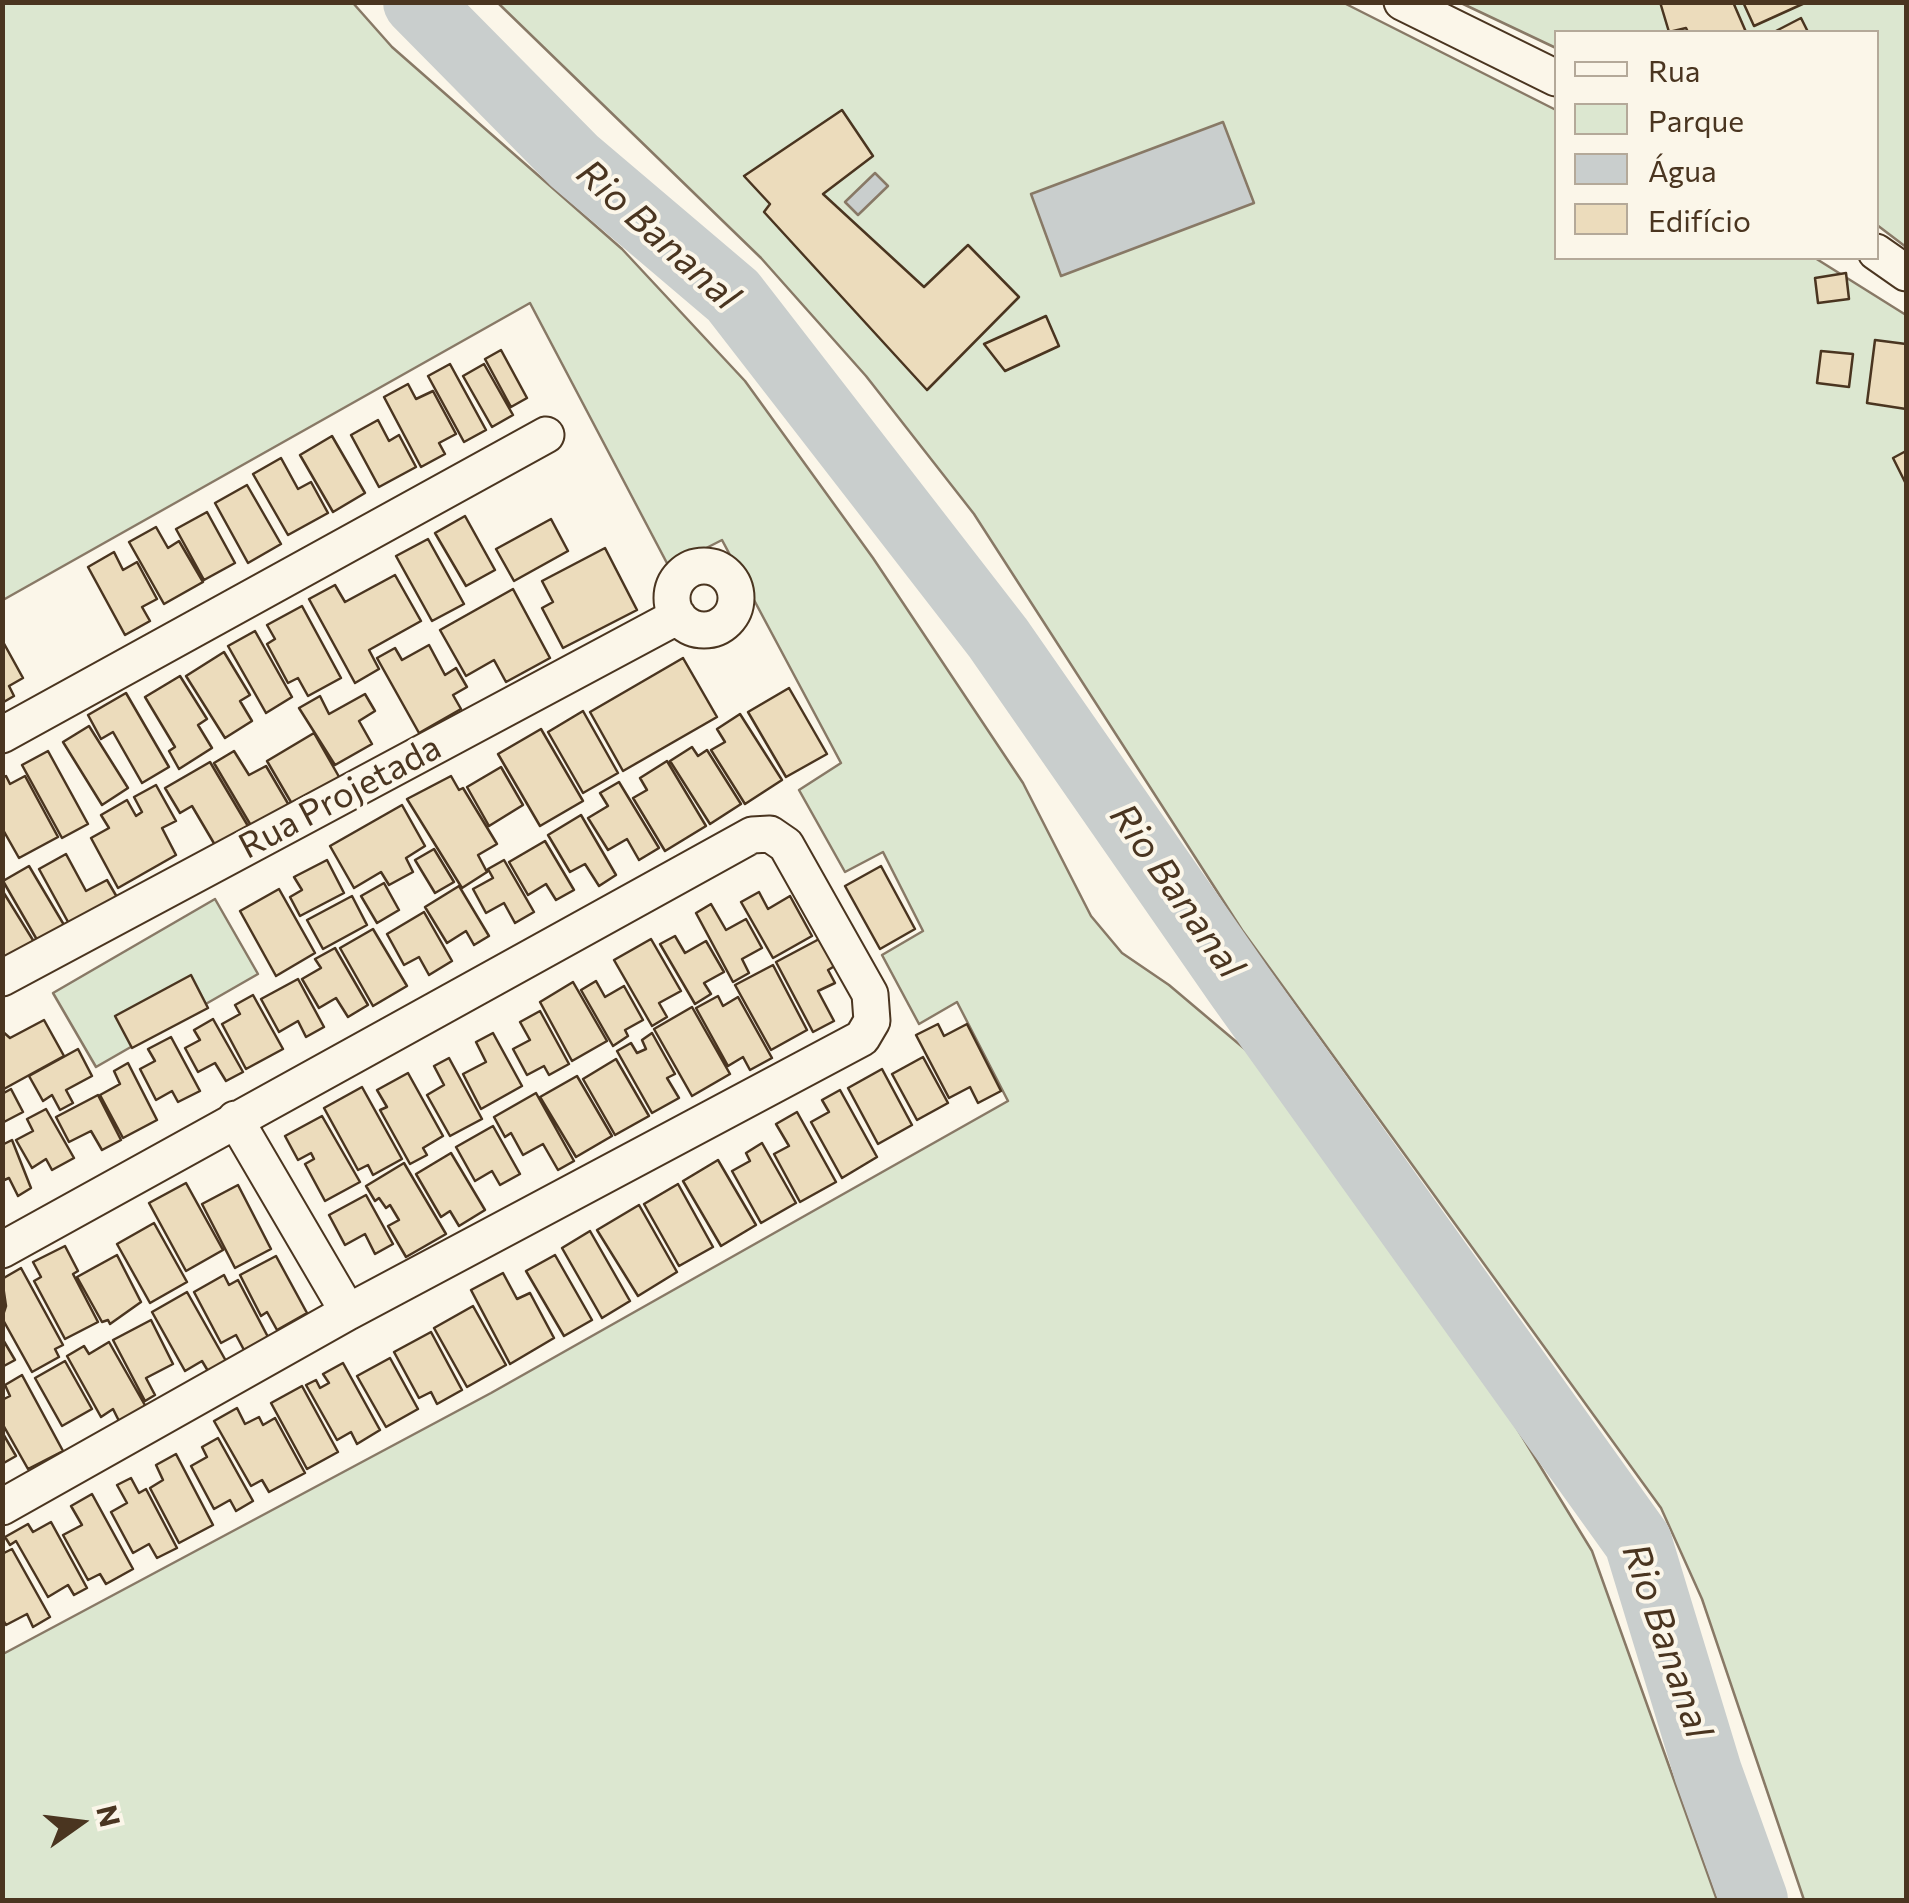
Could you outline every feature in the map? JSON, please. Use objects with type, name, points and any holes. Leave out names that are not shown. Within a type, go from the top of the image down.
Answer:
[{"type":"street","points":[[1402,2],[1554,77]]},
{"type":"street","points":[[1879,254],[1906,273]]},
{"type":"street","points":[[2,735],[546,435]]},
{"type":"street","name":"Rua Projetada","points":[[2,978],[678,616]]},
{"type":"street","points":[[2,1250],[743,838],[770,834],[786,845],[870,994],[873,1012],[867,1034],[348,1312],[2,1508]]},
{"type":"street","points":[[235,1120],[348,1312]]},
{"type":"green space","points":[[3,2],[353,3],[392,47],[622,249],[745,381],[873,558],[1023,783],[1091,916],[1122,953],[1169,985],[1246,1050],[1320,1133],[1493,1389],[1592,1551],[1717,1900],[3,1900],[3,1654],[491,1393],[1008,1101],[957,1002],[919,1024],[882,955],[923,931],[883,852],[845,872],[799,790],[841,763],[722,540],[669,567],[530,303],[3,600]]},
{"type":"green space","points":[[498,3],[1344,3],[1554,109],[1554,260],[1818,260],[1906,315],[1906,1900],[1804,1900],[1702,1599],[1661,1508],[1242,930],[974,514],[866,376],[761,258]]},
{"type":"green space","points":[[1461,3],[1906,3],[1906,247],[1879,227],[1879,30],[1554,30],[1554,47]]},
{"type":"green space","points":[[215,899],[258,974],[96,1067],[53,993]]},
{"type":"water","points":[[1223,122],[1254,203],[1061,276],[1031,194]]},
{"type":"water","points":[[875,173],[888,186],[858,215],[845,202]]},
{"type":"building","points":[[1660,2],[1733,2],[1745,30],[1686,28],[1668,30]]},
{"type":"building","points":[[1743,2],[1807,2],[1754,26]]},
{"type":"building","points":[[1801,18],[1807,30],[1778,30]]},
{"type":"building","points":[[842,110],[873,156],[823,194],[924,287],[968,245],[1019,297],[927,390],[764,212],[770,204],[744,176]]},
{"type":"building","points":[[1846,273],[1849,299],[1818,303],[1815,278]]},
{"type":"building","points":[[1046,316],[1059,346],[1005,371],[984,344]]},
{"type":"building","points":[[1875,340],[1906,344],[1906,409],[1867,403]]},
{"type":"building","points":[[501,350],[527,398],[511,407],[485,359]]},
{"type":"building","points":[[1821,351],[1853,354],[1849,387],[1817,383]]},
{"type":"building","points":[[450,364],[486,430],[464,442],[428,376]]},
{"type":"building","points":[[484,364],[513,415],[492,427],[463,376]]},
{"type":"building","points":[[408,384],[416,399],[433,391],[456,434],[439,443],[445,454],[421,467],[384,397]]},
{"type":"building","points":[[378,420],[389,441],[399,435],[416,467],[379,487],[351,435]]},
{"type":"building","points":[[332,436],[365,493],[333,512],[300,455]]},
{"type":"building","points":[[1906,451],[1906,484],[1893,458]]},
{"type":"building","points":[[281,458],[298,489],[311,482],[328,513],[288,535],[253,474]]},
{"type":"building","points":[[247,485],[281,544],[248,563],[215,503]]},
{"type":"building","points":[[207,512],[235,563],[204,580],[176,529]]},
{"type":"building","points":[[465,516],[495,570],[466,586],[435,533]]},
{"type":"building","points":[[551,519],[568,551],[514,581],[496,549]]},
{"type":"building","points":[[156,527],[168,548],[179,541],[203,582],[164,604],[129,542]]},
{"type":"building","points":[[428,539],[464,604],[432,621],[396,556]]},
{"type":"building","points":[[605,548],[637,610],[563,648],[542,608],[553,602],[542,581]]},
{"type":"building","points":[[114,552],[123,570],[137,562],[157,599],[142,607],[150,621],[125,635],[88,567]]},
{"type":"building","points":[[395,575],[421,621],[369,650],[379,669],[355,683],[309,599],[335,585],[345,602]]},
{"type":"building","points":[[513,589],[550,658],[506,682],[494,660],[466,676],[440,630]]},
{"type":"building","points":[[302,606],[341,678],[308,696],[298,678],[288,683],[267,644],[275,639],[267,625]]},
{"type":"building","points":[[255,631],[292,697],[266,713],[228,646]]},
{"type":"building","points":[[2,640],[23,678],[9,686],[14,696],[2,703]]},
{"type":"building","points":[[429,645],[445,675],[456,668],[467,687],[453,695],[461,709],[419,733],[377,658],[395,648],[402,660]]},
{"type":"building","points":[[224,652],[250,695],[240,701],[252,721],[225,738],[186,676]]},
{"type":"building","points":[[683,658],[717,717],[623,771],[590,712]]},
{"type":"building","points":[[180,676],[207,719],[198,725],[212,748],[179,769],[169,751],[175,747],[145,697]]},
{"type":"building","points":[[789,688],[827,754],[786,777],[748,712]]},
{"type":"building","points":[[126,693],[169,767],[142,783],[113,732],[101,739],[88,715]]},
{"type":"building","points":[[365,694],[375,711],[359,721],[372,744],[335,765],[299,708],[320,696],[329,714]]},
{"type":"building","points":[[583,711],[618,773],[583,793],[548,732]]},
{"type":"building","points":[[740,714],[782,780],[745,804],[711,750],[725,742],[717,729]]},
{"type":"building","points":[[89,726],[128,788],[102,805],[63,742]]},
{"type":"building","points":[[541,729],[583,801],[540,826],[498,754]]},
{"type":"building","points":[[314,733],[342,782],[295,809],[267,761]]},
{"type":"building","points":[[692,747],[698,756],[707,750],[741,804],[710,824],[670,761]]},
{"type":"building","points":[[48,751],[88,824],[62,838],[22,765]]},
{"type":"building","points":[[234,751],[249,775],[266,766],[290,807],[253,829],[214,763]]},
{"type":"building","points":[[667,761],[706,826],[665,851],[633,798],[647,790],[640,778]]},
{"type":"building","points":[[210,762],[248,826],[215,845],[192,806],[180,813],[165,788]]},
{"type":"building","points":[[501,767],[523,805],[489,826],[467,787]]},
{"type":"building","points":[[6,776],[10,784],[25,776],[58,837],[19,858],[2,828],[2,778]]},
{"type":"building","points":[[451,776],[459,790],[463,788],[497,844],[478,855],[487,872],[462,888],[407,799]]},
{"type":"building","points":[[619,782],[659,848],[639,860],[627,839],[608,850],[588,818],[608,806],[600,793]]},
{"type":"building","points":[[156,785],[176,821],[162,828],[176,855],[118,888],[91,838],[109,828],[101,815],[127,800],[136,816],[142,812],[134,797]]},
{"type":"building","points":[[402,805],[425,846],[406,858],[413,872],[389,885],[381,872],[354,888],[330,846]]},
{"type":"building","points":[[581,815],[616,875],[599,886],[585,864],[570,872],[548,835]]},
{"type":"building","points":[[545,841],[574,890],[556,900],[546,884],[528,895],[509,862]]},
{"type":"building","points":[[434,849],[454,882],[435,893],[415,860]]},
{"type":"building","points":[[66,854],[86,891],[107,880],[121,904],[73,931],[39,869]]},
{"type":"building","points":[[327,860],[344,893],[300,916],[290,897],[302,890],[294,877]]},
{"type":"building","points":[[504,860],[534,912],[515,923],[504,903],[486,913],[473,889],[493,878],[488,869]]},
{"type":"building","points":[[29,866],[67,930],[40,945],[3,881]]},
{"type":"building","points":[[881,866],[915,929],[880,949],[845,886]]},
{"type":"building","points":[[384,883],[399,910],[377,923],[361,896]]},
{"type":"building","points":[[459,886],[489,936],[474,945],[466,931],[447,943],[425,907]]},
{"type":"building","points":[[279,889],[315,953],[276,976],[240,911]]},
{"type":"building","points":[[2,890],[36,945],[2,965]]},
{"type":"building","points":[[759,892],[768,909],[790,896],[812,936],[773,958],[741,902]]},
{"type":"building","points":[[352,896],[367,925],[323,949],[307,920]]},
{"type":"building","points":[[711,904],[726,930],[746,919],[762,948],[742,959],[749,973],[733,982],[696,913]]},
{"type":"building","points":[[424,912],[452,961],[429,975],[419,957],[404,965],[387,934]]},
{"type":"building","points":[[373,929],[407,986],[373,1006],[340,948]]},
{"type":"building","points":[[675,936],[685,953],[706,941],[724,972],[704,983],[711,994],[695,1004],[660,944]]},
{"type":"building","points":[[823,937],[838,964],[828,970],[835,983],[818,991],[834,1021],[813,1032],[776,962]]},
{"type":"building","points":[[651,939],[681,991],[659,1003],[667,1017],[652,1026],[614,960]]},
{"type":"building","points":[[335,948],[368,1005],[348,1017],[336,998],[319,1008],[302,979],[321,968],[315,959]]},
{"type":"building","points":[[773,965],[807,1030],[771,1050],[735,985]]},
{"type":"building","points":[[191,975],[208,1008],[132,1048],[115,1016]]},
{"type":"building","points":[[298,979],[324,1027],[306,1037],[298,1021],[279,1032],[261,999]]},
{"type":"building","points":[[596,981],[605,997],[624,986],[643,1020],[625,1030],[628,1036],[613,1046],[581,990]]},
{"type":"building","points":[[573,982],[607,1041],[572,1061],[540,1002]]},
{"type":"building","points":[[253,995],[283,1049],[246,1069],[222,1024],[240,1014],[235,1005]]},
{"type":"building","points":[[718,996],[723,1006],[738,997],[772,1058],[750,1070],[743,1057],[728,1066],[696,1008]]},
{"type":"building","points":[[692,1007],[730,1074],[692,1096],[654,1029]]},
{"type":"building","points":[[540,1011],[569,1064],[549,1075],[544,1066],[527,1075],[513,1049],[530,1040],[520,1022]]},
{"type":"building","points":[[213,1019],[243,1072],[226,1081],[215,1063],[198,1072],[185,1048],[200,1040],[194,1030]]},
{"type":"building","points":[[44,1020],[64,1056],[2,1090],[2,1031],[10,1038]]},
{"type":"building","points":[[938,1024],[944,1036],[967,1024],[1001,1091],[978,1103],[970,1087],[949,1098],[916,1035]]},
{"type":"building","points":[[493,1033],[522,1086],[481,1109],[463,1074],[486,1062],[476,1042]]},
{"type":"building","points":[[652,1033],[675,1074],[667,1078],[679,1098],[652,1113],[617,1051],[631,1043],[637,1053],[646,1049],[642,1040]]},
{"type":"building","points":[[171,1037],[200,1091],[178,1102],[172,1091],[156,1100],[140,1069],[155,1061],[148,1049]]},
{"type":"building","points":[[78,1049],[92,1076],[66,1090],[73,1103],[60,1110],[52,1095],[43,1101],[29,1076]]},
{"type":"building","points":[[923,1057],[948,1103],[917,1120],[892,1074]]},
{"type":"building","points":[[449,1058],[482,1119],[450,1136],[427,1095],[444,1085],[434,1066]]},
{"type":"building","points":[[616,1059],[649,1116],[615,1135],[583,1079]]},
{"type":"building","points":[[128,1063],[157,1120],[123,1138],[100,1095],[120,1084],[114,1071]]},
{"type":"building","points":[[882,1069],[912,1125],[878,1144],[848,1088]]},
{"type":"building","points":[[408,1073],[443,1136],[423,1148],[427,1155],[410,1164],[380,1110],[387,1107],[377,1090]]},
{"type":"building","points":[[577,1076],[612,1136],[576,1157],[540,1097]]},
{"type":"building","points":[[362,1087],[402,1159],[373,1175],[368,1165],[358,1170],[324,1108]]},
{"type":"building","points":[[11,1089],[23,1112],[2,1123],[2,1094]]},
{"type":"building","points":[[840,1090],[877,1157],[842,1178],[811,1122],[829,1112],[822,1100]]},
{"type":"building","points":[[536,1093],[574,1161],[558,1170],[543,1144],[523,1155],[511,1133],[505,1137],[494,1117]]},
{"type":"building","points":[[98,1095],[121,1140],[102,1150],[91,1131],[69,1142],[56,1117]]},
{"type":"building","points":[[46,1109],[74,1158],[52,1170],[46,1159],[32,1168],[16,1140],[33,1131],[27,1119]]},
{"type":"building","points":[[797,1112],[836,1182],[800,1202],[774,1154],[789,1146],[776,1124]]},
{"type":"building","points":[[322,1116],[360,1182],[325,1201],[305,1164],[314,1159],[311,1153],[298,1160],[285,1136]]},
{"type":"building","points":[[493,1126],[520,1174],[500,1185],[492,1171],[475,1181],[456,1147]]},
{"type":"building","points":[[12,1140],[31,1188],[18,1196],[9,1178],[2,1181],[2,1145]]},
{"type":"building","points":[[762,1143],[796,1203],[761,1223],[732,1171],[750,1161],[746,1153]]},
{"type":"building","points":[[451,1153],[485,1210],[459,1226],[450,1211],[441,1217],[416,1174]]},
{"type":"building","points":[[718,1160],[756,1225],[721,1246],[683,1181]]},
{"type":"building","points":[[404,1163],[446,1234],[406,1257],[388,1226],[399,1220],[390,1205],[386,1208],[379,1198],[375,1201],[366,1186]]},
{"type":"building","points":[[186,1183],[223,1250],[186,1271],[149,1203]]},
{"type":"building","points":[[678,1184],[713,1247],[679,1266],[644,1204]]},
{"type":"building","points":[[238,1185],[271,1249],[235,1268],[202,1204]]},
{"type":"building","points":[[366,1195],[393,1244],[375,1254],[365,1234],[345,1245],[329,1215]]},
{"type":"building","points":[[639,1205],[677,1272],[638,1296],[597,1230]]},
{"type":"building","points":[[154,1223],[187,1282],[150,1303],[117,1244]]},
{"type":"building","points":[[590,1231],[630,1301],[602,1318],[562,1248]]},
{"type":"building","points":[[65,1246],[78,1271],[73,1274],[98,1322],[65,1339],[34,1281],[41,1277],[33,1262]]},
{"type":"building","points":[[117,1255],[141,1302],[110,1324],[108,1320],[102,1322],[77,1277]]},
{"type":"building","points":[[555,1255],[592,1320],[564,1336],[526,1271]]},
{"type":"building","points":[[276,1256],[307,1313],[277,1330],[267,1312],[261,1316],[240,1275]]},
{"type":"building","points":[[21,1268],[63,1345],[55,1349],[59,1357],[32,1372],[2,1318],[6,1306],[2,1279]]},
{"type":"building","points":[[503,1273],[517,1299],[530,1293],[554,1338],[510,1364],[471,1290]]},
{"type":"building","points":[[224,1275],[229,1285],[238,1280],[268,1337],[244,1350],[236,1335],[221,1343],[194,1292]]},
{"type":"building","points":[[187,1292],[226,1361],[208,1371],[202,1361],[185,1371],[152,1312]]},
{"type":"building","points":[[473,1306],[506,1365],[467,1387],[434,1328]]},
{"type":"building","points":[[151,1320],[173,1364],[146,1378],[155,1395],[145,1401],[113,1340]]},
{"type":"building","points":[[431,1332],[462,1390],[437,1404],[431,1392],[419,1398],[394,1352]]},
{"type":"building","points":[[2,1338],[15,1360],[2,1367]]},
{"type":"building","points":[[109,1342],[146,1407],[119,1421],[113,1409],[101,1417],[67,1356],[84,1346],[89,1354]]},
{"type":"building","points":[[390,1358],[418,1409],[386,1427],[357,1376]]},
{"type":"building","points":[[65,1361],[92,1409],[62,1426],[35,1378]]},
{"type":"building","points":[[343,1363],[380,1430],[357,1444],[351,1432],[337,1440],[306,1385],[316,1380],[320,1388],[329,1383],[323,1374]]},
{"type":"building","points":[[22,1375],[63,1451],[28,1469],[2,1423],[2,1400],[10,1396],[5,1385]]},
{"type":"building","points":[[302,1386],[338,1452],[307,1469],[271,1403]]},
{"type":"building","points":[[237,1408],[245,1424],[259,1417],[263,1425],[275,1418],[305,1473],[269,1492],[262,1480],[251,1486],[214,1421]]},
{"type":"building","points":[[2,1432],[16,1456],[2,1464]]},
{"type":"building","points":[[218,1438],[253,1501],[236,1511],[230,1500],[214,1509],[191,1466],[207,1457],[202,1447]]},
{"type":"building","points":[[176,1454],[213,1525],[179,1543],[150,1488],[163,1480],[156,1465]]},
{"type":"building","points":[[131,1478],[139,1493],[146,1489],[177,1548],[157,1558],[149,1544],[133,1553],[111,1512],[127,1503],[117,1485]]},
{"type":"building","points":[[92,1494],[133,1569],[106,1584],[100,1574],[88,1580],[63,1535],[82,1525],[71,1506]]},
{"type":"building","points":[[51,1522],[87,1588],[74,1595],[68,1585],[48,1597],[16,1541],[10,1545],[5,1537],[28,1524],[33,1532]]},
{"type":"building","points":[[12,1549],[50,1617],[33,1627],[27,1614],[6,1625],[2,1618],[2,1554]]},
{"type":"waterway","name":"Rio Bananal","points":[[417,2],[574,161],[733,296],[998,638],[1239,985],[1638,1542],[1708,1772],[1754,1900]]}]
